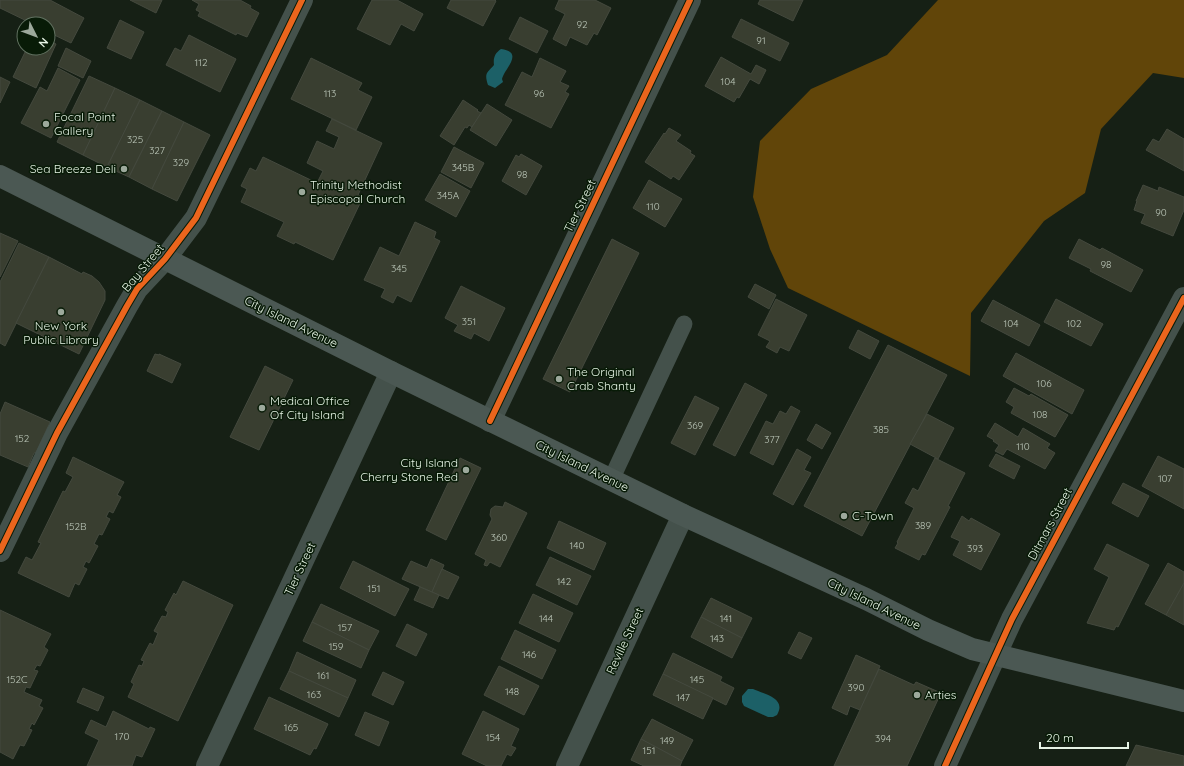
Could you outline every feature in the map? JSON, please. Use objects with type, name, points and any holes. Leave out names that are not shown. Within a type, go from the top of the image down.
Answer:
[{"type":"main road","name":"City Island Avenue","points":[[0,176],[391,372],[683,515],[866,599],[928,630],[972,649],[1184,701]]},
{"type":"street","name":"Bay Street","points":[[0,551],[57,433],[137,289],[165,259],[196,218],[302,0]]},
{"type":"street","name":"Tier Street","points":[[490,420],[690,0]]},
{"type":"street","name":"Ditmars Street","points":[[945,766],[995,655],[1020,605],[1178,322],[1184,298]]},
{"type":"street","name":"Tier Street","points":[[207,766],[391,372]]},
{"type":"street","name":"Reville Street","points":[[567,766],[683,515]]},
{"type":"lane","points":[[612,480],[684,324]]},
{"type":"shaded area","points":[[938,0],[1184,0],[1184,78],[1153,73],[1101,129],[1085,193],[1044,221],[971,313],[970,376],[788,288],[770,249],[753,197],[760,141],[811,89],[887,55]]},
{"type":"water","points":[[501,49],[508,51],[512,54],[512,57],[502,79],[503,82],[495,88],[488,85],[486,76],[494,65],[494,58],[497,52]]},
{"type":"water","points":[[748,689],[753,689],[763,693],[777,701],[779,704],[779,709],[777,715],[768,717],[744,706],[742,696]]},
{"type":"building","points":[[0,0],[50,0],[84,18],[71,43],[56,36],[56,16],[16,16],[0,8]]},
{"type":"building","points":[[130,0],[162,0],[156,13]]},
{"type":"building","points":[[192,0],[240,0],[251,6],[250,8],[259,13],[247,37],[237,33],[236,35],[198,16],[200,12],[196,10],[199,4]]},
{"type":"building","points":[[372,0],[397,0],[423,14],[414,31],[401,24],[390,45],[357,29]]},
{"type":"building","points":[[451,0],[496,1],[483,26],[447,8]]},
{"type":"building","points":[[559,0],[595,0],[611,8],[597,35],[594,33],[587,45],[570,37],[566,46],[553,39],[565,14],[555,9]]},
{"type":"building","points":[[760,0],[803,0],[793,21],[758,4]]},
{"type":"building","points":[[520,17],[548,31],[537,53],[509,39]]},
{"type":"building","points":[[741,19],[789,43],[780,61],[732,37]]},
{"type":"building","points":[[120,20],[144,32],[131,59],[107,48]]},
{"type":"building","points":[[189,35],[236,59],[220,92],[166,65],[175,48],[181,51]]},
{"type":"building","points":[[66,48],[91,61],[83,78],[58,66]]},
{"type":"building","points":[[23,56],[51,56],[36,88],[13,77]]},
{"type":"building","points":[[721,57],[751,74],[756,65],[766,70],[759,84],[750,79],[739,98],[737,97],[734,102],[705,86]]},
{"type":"building","points":[[311,58],[362,83],[358,90],[372,97],[356,130],[291,99]]},
{"type":"building","points":[[540,58],[566,71],[560,82],[569,86],[565,92],[569,94],[551,128],[505,105],[522,72],[532,77]]},
{"type":"building","points":[[58,68],[80,80],[51,138],[21,123],[40,87],[47,91]]},
{"type":"building","points":[[89,76],[115,88],[83,155],[57,142]]},
{"type":"building","points":[[0,77],[10,82],[0,103]]},
{"type":"building","points":[[115,88],[140,100],[107,167],[83,155]]},
{"type":"building","points":[[140,100],[162,111],[129,177],[107,167]]},
{"type":"building","points":[[463,100],[481,113],[472,127],[469,125],[467,128],[465,127],[454,145],[440,136]]},
{"type":"building","points":[[487,104],[512,120],[496,146],[470,130]]},
{"type":"building","points":[[162,111],[184,122],[152,189],[129,177]]},
{"type":"building","name":"Trinity Methodist Episcopal Church","points":[[332,119],[382,143],[358,195],[363,197],[333,260],[295,242],[294,244],[277,236],[284,222],[241,202],[247,189],[241,186],[250,168],[256,171],[263,157],[317,183],[323,171],[307,163],[317,141],[334,149],[339,137],[326,131]]},
{"type":"building","points":[[184,122],[210,135],[177,201],[152,189]]},
{"type":"building","points":[[669,128],[681,135],[676,141],[691,151],[690,153],[695,156],[679,180],[673,176],[671,179],[645,162],[664,133],[665,134]]},
{"type":"building","points":[[1167,129],[1184,139],[1184,171],[1146,150],[1153,139],[1159,142]]},
{"type":"building","points":[[454,147],[484,163],[471,188],[441,172]]},
{"type":"building","points":[[521,154],[542,166],[526,195],[502,181],[516,155],[519,157]]},
{"type":"building","points":[[440,174],[470,191],[456,217],[425,200]]},
{"type":"building","points":[[649,180],[682,199],[665,227],[633,208]]},
{"type":"building","points":[[1143,185],[1158,191],[1159,187],[1184,197],[1184,210],[1173,236],[1141,223],[1145,214],[1134,210]]},
{"type":"building","points":[[415,222],[436,232],[434,238],[440,241],[411,302],[397,295],[393,303],[381,297],[385,289],[364,280],[380,247],[399,256]]},
{"type":"building","points":[[0,233],[18,241],[0,277]]},
{"type":"building","points":[[612,239],[639,253],[570,392],[543,379]]},
{"type":"building","points":[[1079,239],[1100,250],[1102,248],[1143,270],[1131,292],[1090,271],[1091,269],[1069,258]]},
{"type":"building","points":[[19,243],[49,257],[5,346],[0,343],[0,282]]},
{"type":"building","name":"New York Public Library","points":[[49,257],[82,274],[83,272],[92,276],[99,282],[105,291],[105,300],[79,354],[16,323]]},
{"type":"building","points":[[755,284],[776,295],[769,309],[748,297]]},
{"type":"building","points":[[461,286],[505,308],[489,341],[474,333],[471,339],[454,331],[458,325],[445,318]]},
{"type":"building","points":[[776,299],[807,315],[789,351],[780,347],[777,353],[766,347],[770,341],[758,335]]},
{"type":"building","points":[[1056,299],[1103,324],[1091,346],[1044,322]]},
{"type":"building","points":[[993,300],[1040,325],[1029,346],[981,321]]},
{"type":"building","points":[[858,330],[879,341],[870,359],[849,348]]},
{"type":"building","points":[[888,345],[947,375],[862,536],[804,506]]},
{"type":"building","points":[[1016,353],[1084,390],[1072,414],[1003,376]]},
{"type":"building","points":[[155,354],[159,354],[181,364],[172,383],[147,371]]},
{"type":"building","name":"Medical Office Of City Island","points":[[265,366],[293,380],[259,450],[230,437]]},
{"type":"building","points":[[745,383],[767,395],[735,456],[713,445]]},
{"type":"building","points":[[1014,388],[1029,396],[1031,394],[1068,415],[1055,437],[1011,413],[1014,407],[1006,402]]},
{"type":"building","points":[[695,396],[719,408],[695,455],[671,443]]},
{"type":"building","points":[[5,402],[50,422],[28,467],[0,455],[0,414]]},
{"type":"building","points":[[791,406],[800,411],[773,465],[750,453],[766,421],[773,424],[780,411],[786,414]]},
{"type":"building","points":[[927,414],[954,428],[938,459],[910,444]]},
{"type":"building","points":[[995,423],[1018,437],[1023,428],[1050,444],[1047,448],[1055,453],[1045,469],[1007,449],[1003,455],[995,451],[999,445],[987,436]]},
{"type":"building","points":[[816,424],[831,433],[822,449],[807,440]]},
{"type":"building","points":[[797,449],[811,457],[804,470],[811,473],[793,505],[773,494]]},
{"type":"building","points":[[996,454],[1020,466],[1014,479],[989,466]]},
{"type":"building","points":[[1158,456],[1184,469],[1184,509],[1142,486]]},
{"type":"building","points":[[73,457],[124,482],[117,495],[121,497],[113,513],[109,511],[106,517],[110,519],[102,535],[99,534],[94,544],[98,546],[89,563],[86,561],[83,567],[87,569],[79,585],[75,583],[69,597],[18,573],[26,557],[32,560],[41,543],[38,542],[63,491],[65,492],[73,477],[66,473]]},
{"type":"building","points":[[460,458],[481,468],[446,540],[426,530]]},
{"type":"building","points":[[935,458],[965,473],[948,506],[950,507],[925,555],[922,554],[919,560],[895,548],[914,508],[905,503],[913,488],[918,491]]},
{"type":"building","points":[[1123,483],[1149,496],[1138,517],[1112,503]]},
{"type":"building","points":[[505,502],[527,513],[500,567],[490,562],[487,566],[484,565],[486,560],[475,554],[492,519],[490,515],[491,509],[495,506],[503,507]]},
{"type":"building","points":[[962,516],[969,521],[971,518],[1000,534],[981,570],[953,555],[960,541],[951,537]]},
{"type":"building","points":[[559,521],[606,543],[594,570],[547,548]]},
{"type":"building","points":[[1107,544],[1149,565],[1118,627],[1116,626],[1114,630],[1087,623],[1109,577],[1094,569]]},
{"type":"building","points":[[550,557],[591,576],[577,605],[536,585]]},
{"type":"building","points":[[431,559],[444,565],[432,592],[402,579],[411,561],[427,568]]},
{"type":"building","points":[[353,561],[409,589],[395,616],[340,588]]},
{"type":"building","points":[[1168,563],[1184,572],[1184,583],[1166,615],[1145,604]]},
{"type":"building","points":[[442,569],[459,577],[448,599],[432,592]]},
{"type":"building","points":[[183,581],[233,605],[178,721],[128,697],[134,684],[131,682],[139,665],[142,666],[144,661],[141,660],[150,643],[153,645],[158,633],[154,631],[162,616],[166,617],[168,612],[165,610],[174,593],[176,595]]},
{"type":"building","points":[[1184,583],[1184,625],[1166,615]]},
{"type":"building","points":[[420,587],[439,595],[433,608],[414,600]]},
{"type":"building","points":[[533,594],[573,613],[559,642],[519,623]]},
{"type":"building","points":[[711,598],[752,618],[742,638],[701,617]]},
{"type":"building","points":[[321,604],[379,631],[369,650],[312,622]]},
{"type":"building","points":[[0,610],[51,634],[44,647],[48,650],[40,666],[37,665],[34,670],[38,671],[30,688],[26,687],[24,692],[42,700],[39,706],[43,708],[34,725],[32,723],[29,729],[32,730],[24,746],[20,745],[13,759],[0,752]]},
{"type":"building","points":[[701,617],[742,638],[732,658],[691,637]]},
{"type":"building","points":[[312,622],[369,650],[361,668],[303,641]]},
{"type":"building","points":[[407,624],[427,634],[416,656],[396,646]]},
{"type":"building","points":[[515,630],[556,650],[542,679],[501,659]]},
{"type":"building","points":[[799,632],[812,638],[801,659],[788,653]]},
{"type":"building","points":[[297,652],[356,680],[348,698],[289,671]]},
{"type":"building","points":[[673,653],[722,677],[720,681],[734,688],[726,705],[663,674]]},
{"type":"building","points":[[856,655],[880,666],[860,710],[850,706],[847,715],[832,708]]},
{"type":"building","points":[[499,666],[539,686],[524,715],[484,695]]},
{"type":"building","points":[[879,669],[914,685],[916,682],[941,693],[907,766],[834,766]]},
{"type":"building","points":[[289,671],[348,698],[339,717],[280,689]]},
{"type":"building","points":[[383,672],[404,682],[393,705],[372,695]]},
{"type":"building","points":[[663,674],[713,698],[703,719],[653,695]]},
{"type":"building","points":[[83,688],[104,697],[98,711],[77,702]]},
{"type":"building","points":[[269,697],[328,724],[316,749],[314,748],[310,755],[254,729]]},
{"type":"building","points":[[113,711],[149,729],[150,727],[155,729],[142,757],[136,755],[132,766],[87,766],[99,740],[85,733],[91,720],[106,727]]},
{"type":"building","points":[[483,711],[519,729],[511,746],[516,748],[511,756],[507,754],[501,766],[487,766],[462,754]]},
{"type":"building","points":[[365,712],[389,722],[379,746],[355,735]]},
{"type":"building","points":[[652,719],[693,740],[682,761],[641,739]]},
{"type":"building","points":[[641,739],[682,761],[680,766],[644,766],[631,760]]},
{"type":"building","points":[[1136,745],[1184,756],[1184,766],[1126,766]]},
{"type":"cycle path","points":[[0,551],[57,433],[137,289],[165,259],[196,218],[302,0]]},
{"type":"cycle path","points":[[490,421],[690,0]]},
{"type":"cycle path","points":[[945,766],[1012,619],[1184,298]]},
{"type":"place","name":"Focal Point Gallery","points":[[46,124]]},
{"type":"place","name":"Sea Breeze Deli","points":[[124,169]]},
{"type":"place","name":"Trinity Methodist Episcopal Church","points":[[302,192]]},
{"type":"place","name":"New York Public Library","points":[[61,312]]},
{"type":"place","name":"The Original Crab Shanty","points":[[559,379]]},
{"type":"place","name":"Medical Office Of City Island","points":[[262,408]]},
{"type":"place","name":"City Island Cherry Stone Red","points":[[466,470]]},
{"type":"place","name":"C-Town","points":[[844,516]]},
{"type":"place","name":"Arties","points":[[917,695]]}]
